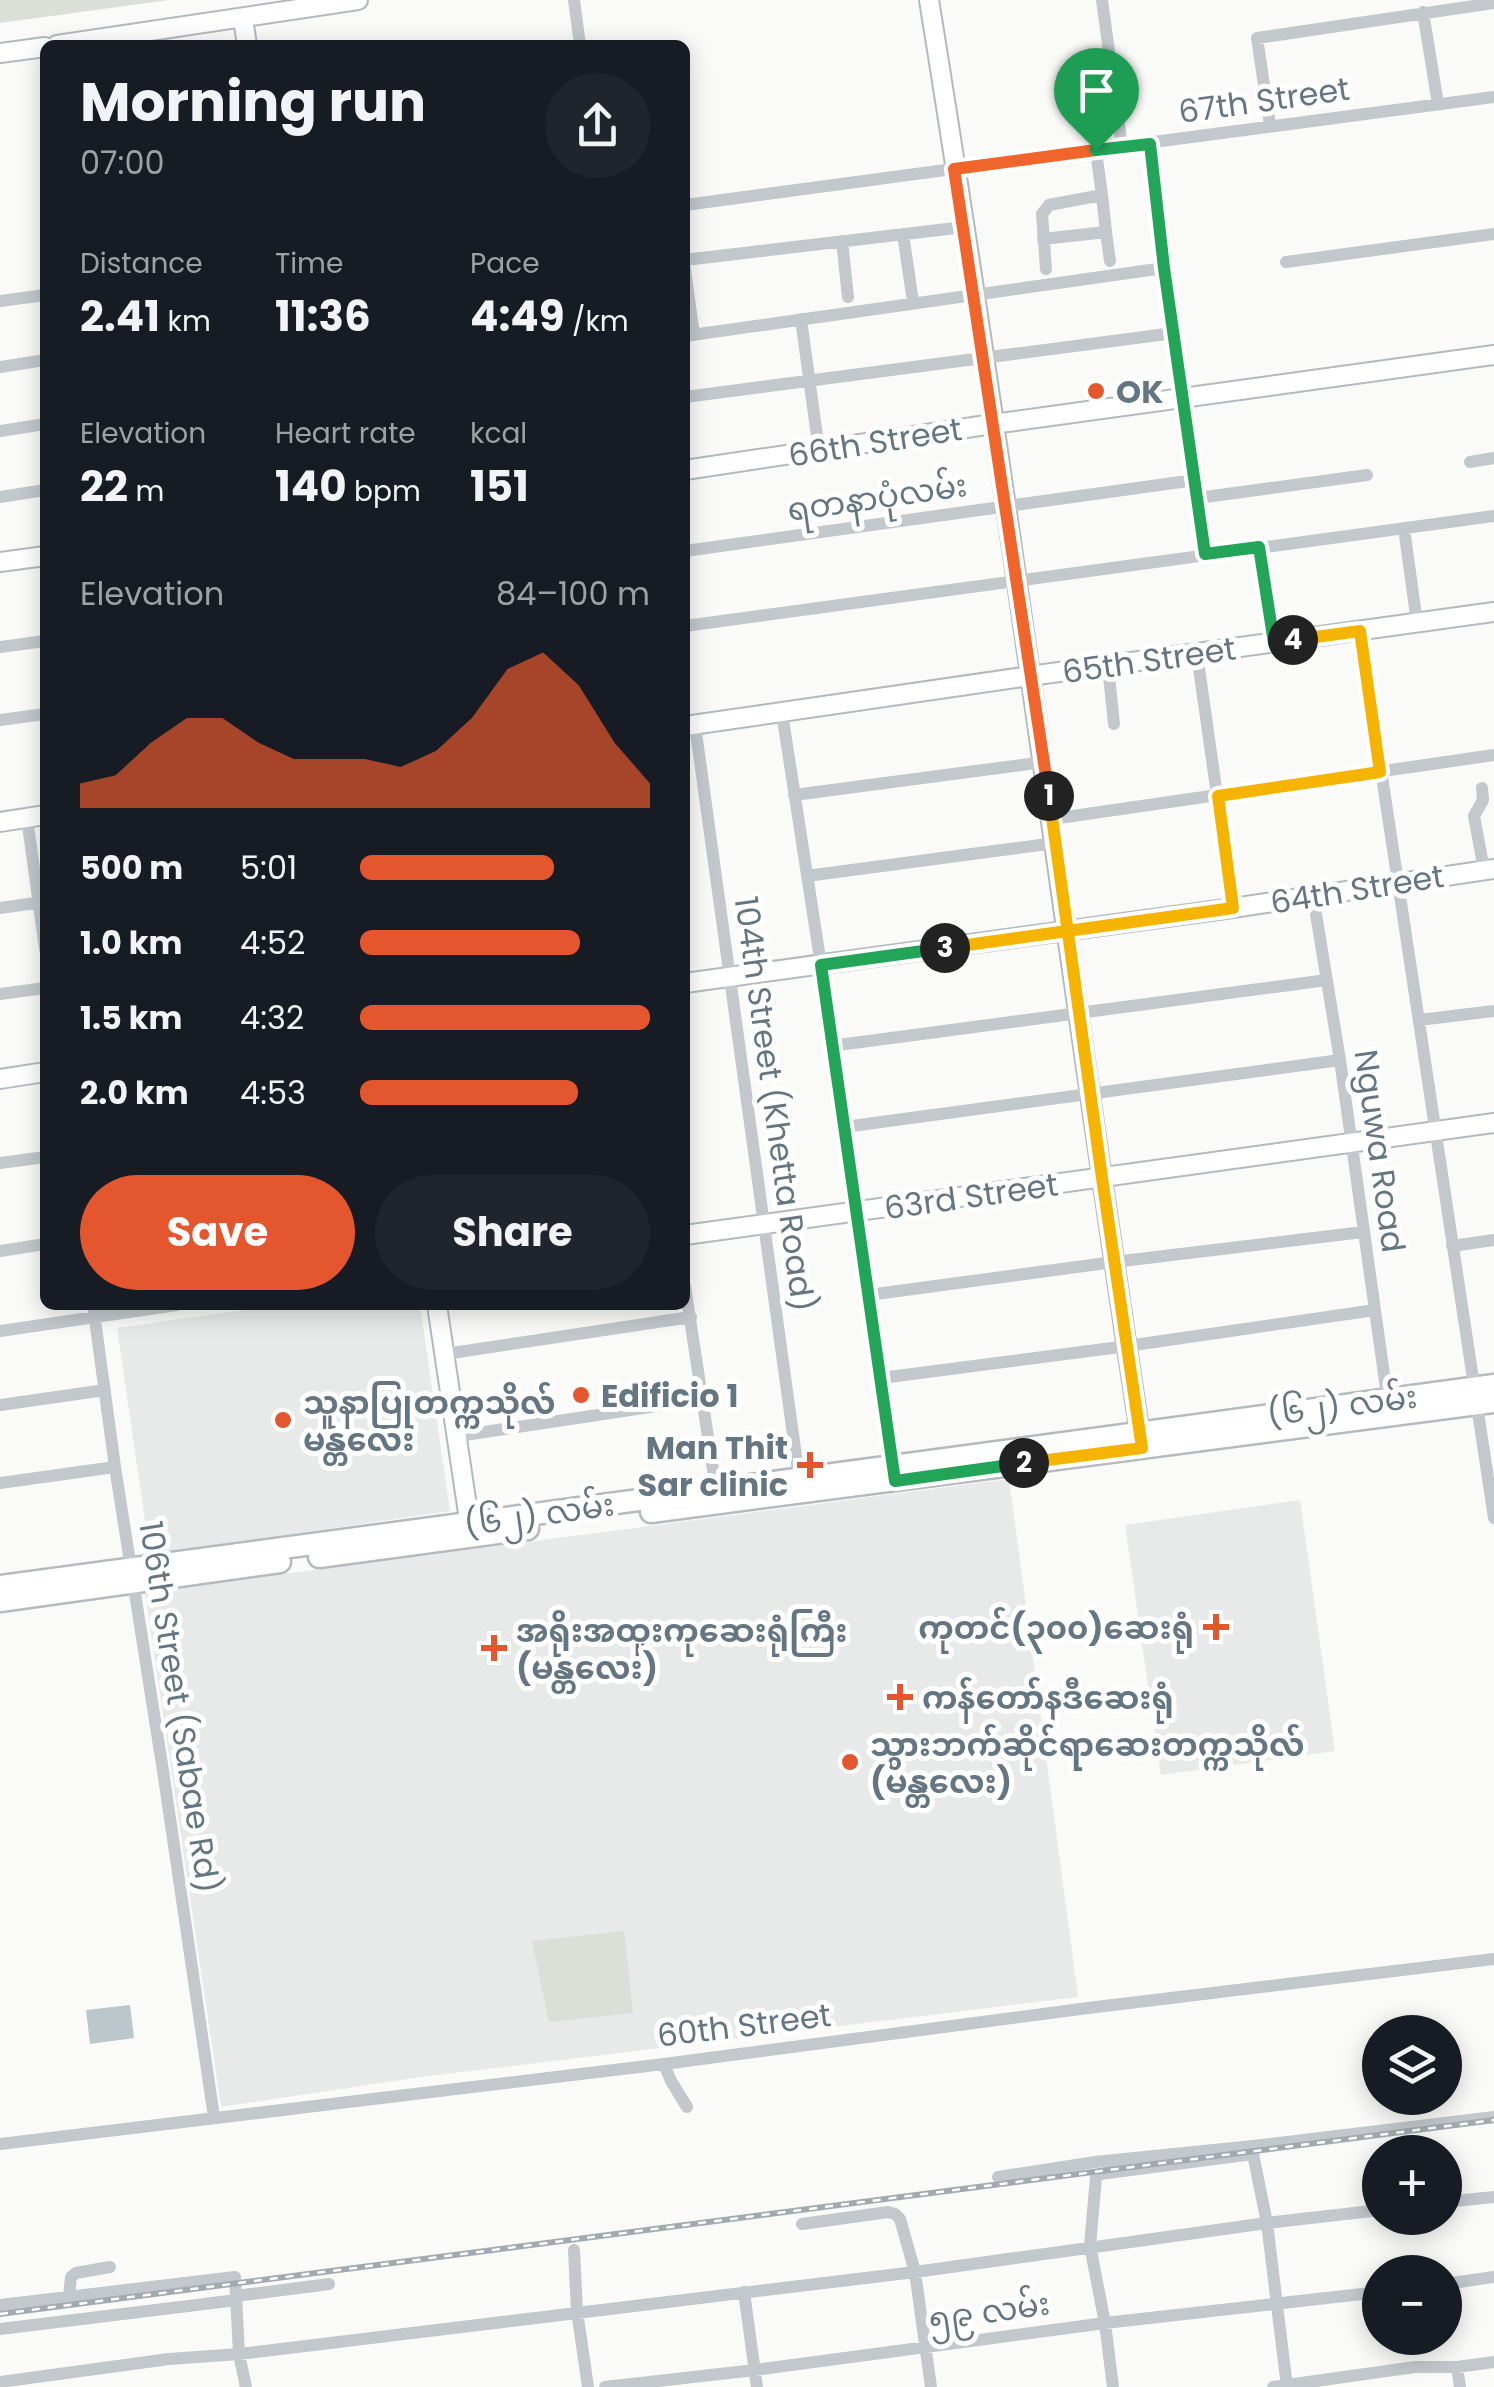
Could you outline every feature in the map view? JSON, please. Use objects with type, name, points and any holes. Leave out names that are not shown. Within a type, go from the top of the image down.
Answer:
[{"type":"main road","name":"(၆၂) လမ်း","points":[[0,1586],[312,1558],[717,1496],[1484,1395]]},
{"type":"main road","name":"(၆၂) လမ်း","points":[[0,1600],[132,1576]]},
{"type":"street","points":[[91,40],[358,0]]},
{"type":"street","points":[[574,0],[579,40]]},
{"type":"street","points":[[929,0],[1141,1440]]},
{"type":"street","points":[[1102,0],[1122,147]]},
{"type":"street","points":[[1270,125],[1257,38],[1494,3]]},
{"type":"street","points":[[1422,12],[1438,104]]},
{"type":"street","points":[[243,18],[246,40]]},
{"type":"street","points":[[0,54],[40,48]]},
{"type":"street","name":"67th Street","points":[[690,205],[1494,97]]},
{"type":"street","points":[[1150,144],[1205,554]]},
{"type":"street","points":[[1096,150],[1110,261]]},
{"type":"street","points":[[1046,269],[1042,214],[1049,205],[1102,195]]},
{"type":"street","points":[[690,259],[964,227]]},
{"type":"street","points":[[1043,239],[1106,232]]},
{"type":"street","points":[[903,234],[913,302]]},
{"type":"street","points":[[1286,262],[1494,234]]},
{"type":"street","points":[[842,242],[848,296]]},
{"type":"street","points":[[690,335],[1164,268]]},
{"type":"street","points":[[0,301],[40,296]]},
{"type":"street","points":[[800,319],[819,451]]},
{"type":"street","points":[[690,396],[1174,333]]},
{"type":"street","name":"66th Street","points":[[690,469],[1494,355]]},
{"type":"street","points":[[0,367],[40,361]]},
{"type":"street","points":[[0,430],[40,425]]},
{"type":"street","points":[[1470,462],[1494,458]]},
{"type":"street","points":[[1198,498],[1366,475]]},
{"type":"street","name":"ရတနာပုံလမ်း","points":[[690,550],[1195,480]]},
{"type":"street","points":[[0,497],[40,491]]},
{"type":"street","points":[[690,625],[1494,516]]},
{"type":"street","points":[[1404,528],[1417,623]]},
{"type":"street","points":[[1259,547],[1274,643]]},
{"type":"street","points":[[0,562],[40,557]]},
{"type":"street","name":"65th Street","points":[[690,726],[1494,612]]},
{"type":"street","points":[[1360,631],[1452,1246],[1484,1395],[1494,1518]]},
{"type":"street","points":[[0,647],[40,642]]},
{"type":"street","points":[[1197,654],[1233,908]]},
{"type":"street","points":[[1108,666],[1114,724]]},
{"type":"street","points":[[782,713],[894,1473]]},
{"type":"street","points":[[0,720],[40,715]]},
{"type":"street","name":"104th Street (Khetta Road)","points":[[690,726],[730,978],[800,1485]]},
{"type":"street","points":[[1052,820],[1494,755]]},
{"type":"street","points":[[794,795],[1044,762]]},
{"type":"street","points":[[1482,788],[1483,800],[1474,816],[1489,870]]},
{"type":"street","points":[[0,822],[36,817],[40,885]]},
{"type":"street","points":[[807,876],[1056,843]]},
{"type":"street","name":"64th Street","points":[[690,982],[1489,870]]},
{"type":"street","name":"Nguwa Road","points":[[1313,896],[1388,1407]]},
{"type":"street","points":[[0,908],[40,902]]},
{"type":"street","points":[[831,1046],[1326,980]]},
{"type":"street","points":[[0,994],[40,989]]},
{"type":"street","points":[[1419,1020],[1494,1010]]},
{"type":"street","points":[[844,1127],[1340,1060]]},
{"type":"street","points":[[0,1079],[40,1073]]},
{"type":"street","name":"63rd Street","points":[[690,1234],[1494,1123]]},
{"type":"street","points":[[0,1164],[40,1158]]},
{"type":"street","points":[[868,1295],[1363,1232]]},
{"type":"street","points":[[1452,1246],[1494,1240]]},
{"type":"street","points":[[0,1250],[40,1245]]},
{"type":"street","points":[[439,1310],[471,1531]]},
{"type":"street","points":[[689,1310],[717,1496]]},
{"type":"street","points":[[881,1378],[1375,1310]]},
{"type":"street","points":[[0,1331],[94,1311]]},
{"type":"street","name":"106th Street (Sabae Rd)","points":[[94,1311],[114,1467],[214,2118]]},
{"type":"street","points":[[446,1354],[690,1318]]},
{"type":"street","points":[[0,1405],[104,1390]]},
{"type":"street","points":[[458,1436],[703,1399]]},
{"type":"street","points":[[0,1483],[114,1467]]},
{"type":"street","name":"60th Street","points":[[0,2144],[1494,1959]]},
{"type":"street","points":[[664,2064],[687,2108]]},
{"type":"street","points":[[998,2176],[1095,2170],[1100,2174],[1494,2117]]},
{"type":"street","points":[[1253,2150],[1267,2222],[1282,2386],[1415,2367],[1494,2362]]},
{"type":"street","points":[[1095,2170],[1090,2246],[1114,2387]]},
{"type":"street","points":[[1462,2200],[1494,2196]]},
{"type":"street","points":[[0,2382],[915,2272],[1362,2212]]},
{"type":"street","points":[[802,2224],[876,2213],[894,2214],[900,2219],[915,2272],[931,2387]]},
{"type":"street","points":[[574,2250],[588,2387]]},
{"type":"street","points":[[69,2297],[71,2277],[76,2273],[110,2267]]},
{"type":"street","points":[[0,2305],[235,2277],[239,2354],[246,2387]]},
{"type":"street","points":[[1462,2282],[1494,2277]]},
{"type":"street","points":[[0,2329],[330,2284]]},
{"type":"street","points":[[744,2292],[757,2387]]},
{"type":"street","name":"၅၉ လမ်း","points":[[605,2387],[1362,2294]]},
{"type":"street","points":[[1457,2367],[1460,2387]]},
{"type":"shaded area","points":[[0,0],[169,0],[0,23]]},
{"type":"shaded area","name":"သူနာပြုတက္ကသိုလ် မန္တလေး","points":[[243,1310],[421,1310],[450,1511],[150,1555],[117,1328]]},
{"type":"shaded area","points":[[1009,1479],[1078,1997],[421,2077],[221,2107],[145,1592]]},
{"type":"shaded area","points":[[1300,1500],[1335,1751],[1161,1775],[1125,1525]]},
{"type":"shaded area","points":[[624,1931],[633,2013],[549,2022],[532,1941]]},
{"type":"shaded area","points":[[130,2005],[134,2038],[90,2044],[86,2010]]},
{"type":"railway","points":[[0,2314],[1494,2120]]},
{"type":"place","name":"OK","points":[[1096,391]]},
{"type":"place","name":"Edificio 1","points":[[581,1395]]},
{"type":"place","name":"သူနာပြုတက္ကသိုလ် မန္တလေး","points":[[283,1420]]},
{"type":"place","name":"Man Thit Sar clinic","points":[[810,1465]]},
{"type":"place","name":"ကုတင်(၃၀၀)ဆေးရုံ","points":[[1216,1627]]},
{"type":"place","name":"အရိုးအထူးကုဆေးရုံကြီး (မန္တလေး)","points":[[494,1648]]},
{"type":"place","name":"ကန်တော်နဒီဆေးရုံ","points":[[900,1697]]},
{"type":"place","name":"သွားဘက်ဆိုင်ရာဆေးတက္ကသိုလ် (မန္တလေး)","points":[[850,1762]]},
{"type":"route","points":[[1096,150],[954,169],[1056,843],[1067,931],[1078,1014],[1142,1448],[895,1481],[821,965],[1067,931],[1233,908],[1218,796],[1380,772],[1360,631],[1274,643],[1259,547],[1205,554],[1150,144],[1096,150]]}]
